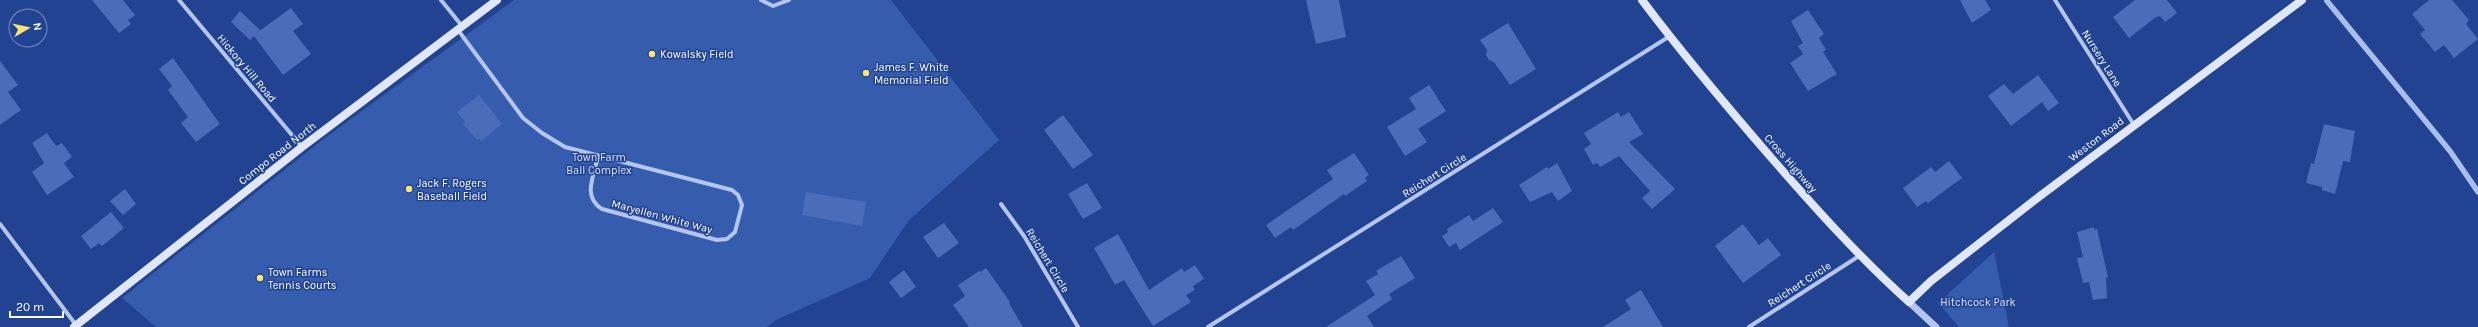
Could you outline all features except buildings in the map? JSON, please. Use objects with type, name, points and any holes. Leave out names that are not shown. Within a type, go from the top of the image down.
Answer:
[{"type":"main road","name":"Compo Road North","points":[[75,326],[302,147],[497,0]]},
{"type":"main road","name":"Cross Highway","points":[[1642,0],[1728,108],[1859,256],[1909,302]]},
{"type":"main road","name":"Weston Road","points":[[1909,302],[1931,281],[1995,230],[2302,0]]},
{"type":"street","name":"Hickory Hill Road","points":[[179,0],[302,147]]},
{"type":"street","name":"Maryellen White Way","points":[[441,0],[522,118],[542,133],[565,147],[732,190],[738,195],[742,205],[735,232],[727,239],[717,240],[602,209],[594,204],[590,194],[598,156]]},
{"type":"street","points":[[761,0],[773,6],[789,0]]},
{"type":"street","name":"Nursery Lane","points":[[2055,0],[2134,125]]},
{"type":"street","name":"Reichert Circle","points":[[1208,327],[1670,36]]},
{"type":"street","name":"Reichert Circle","points":[[1000,204],[1024,236],[1078,327]]},
{"type":"street","points":[[0,224],[75,326]]},
{"type":"street","name":"Reichert Circle","points":[[1749,327],[1859,256]]},
{"type":"street","name":"Cross Highway","points":[[1909,302],[1936,327]]},
{"type":"green space","name":"Town Farm Ball Complex","points":[[514,0],[891,0],[999,140],[909,220],[870,278],[776,320],[767,327],[156,327],[122,298],[325,138]]},
{"type":"green space","name":"Hitchcock Park","points":[[1994,252],[2009,327],[1959,327],[1938,303]]},
{"type":"waterway","points":[[2327,1],[2450,151],[2478,192]]},
{"type":"place","name":"Kowalsky Field","points":[[652,54]]},
{"type":"place","name":"James F. White Memorial Field","points":[[866,73]]},
{"type":"place","name":"Jack F. Rogers Baseball Field","points":[[409,189]]},
{"type":"place","name":"Town Farms Tennis Courts","points":[[260,278]]}]
